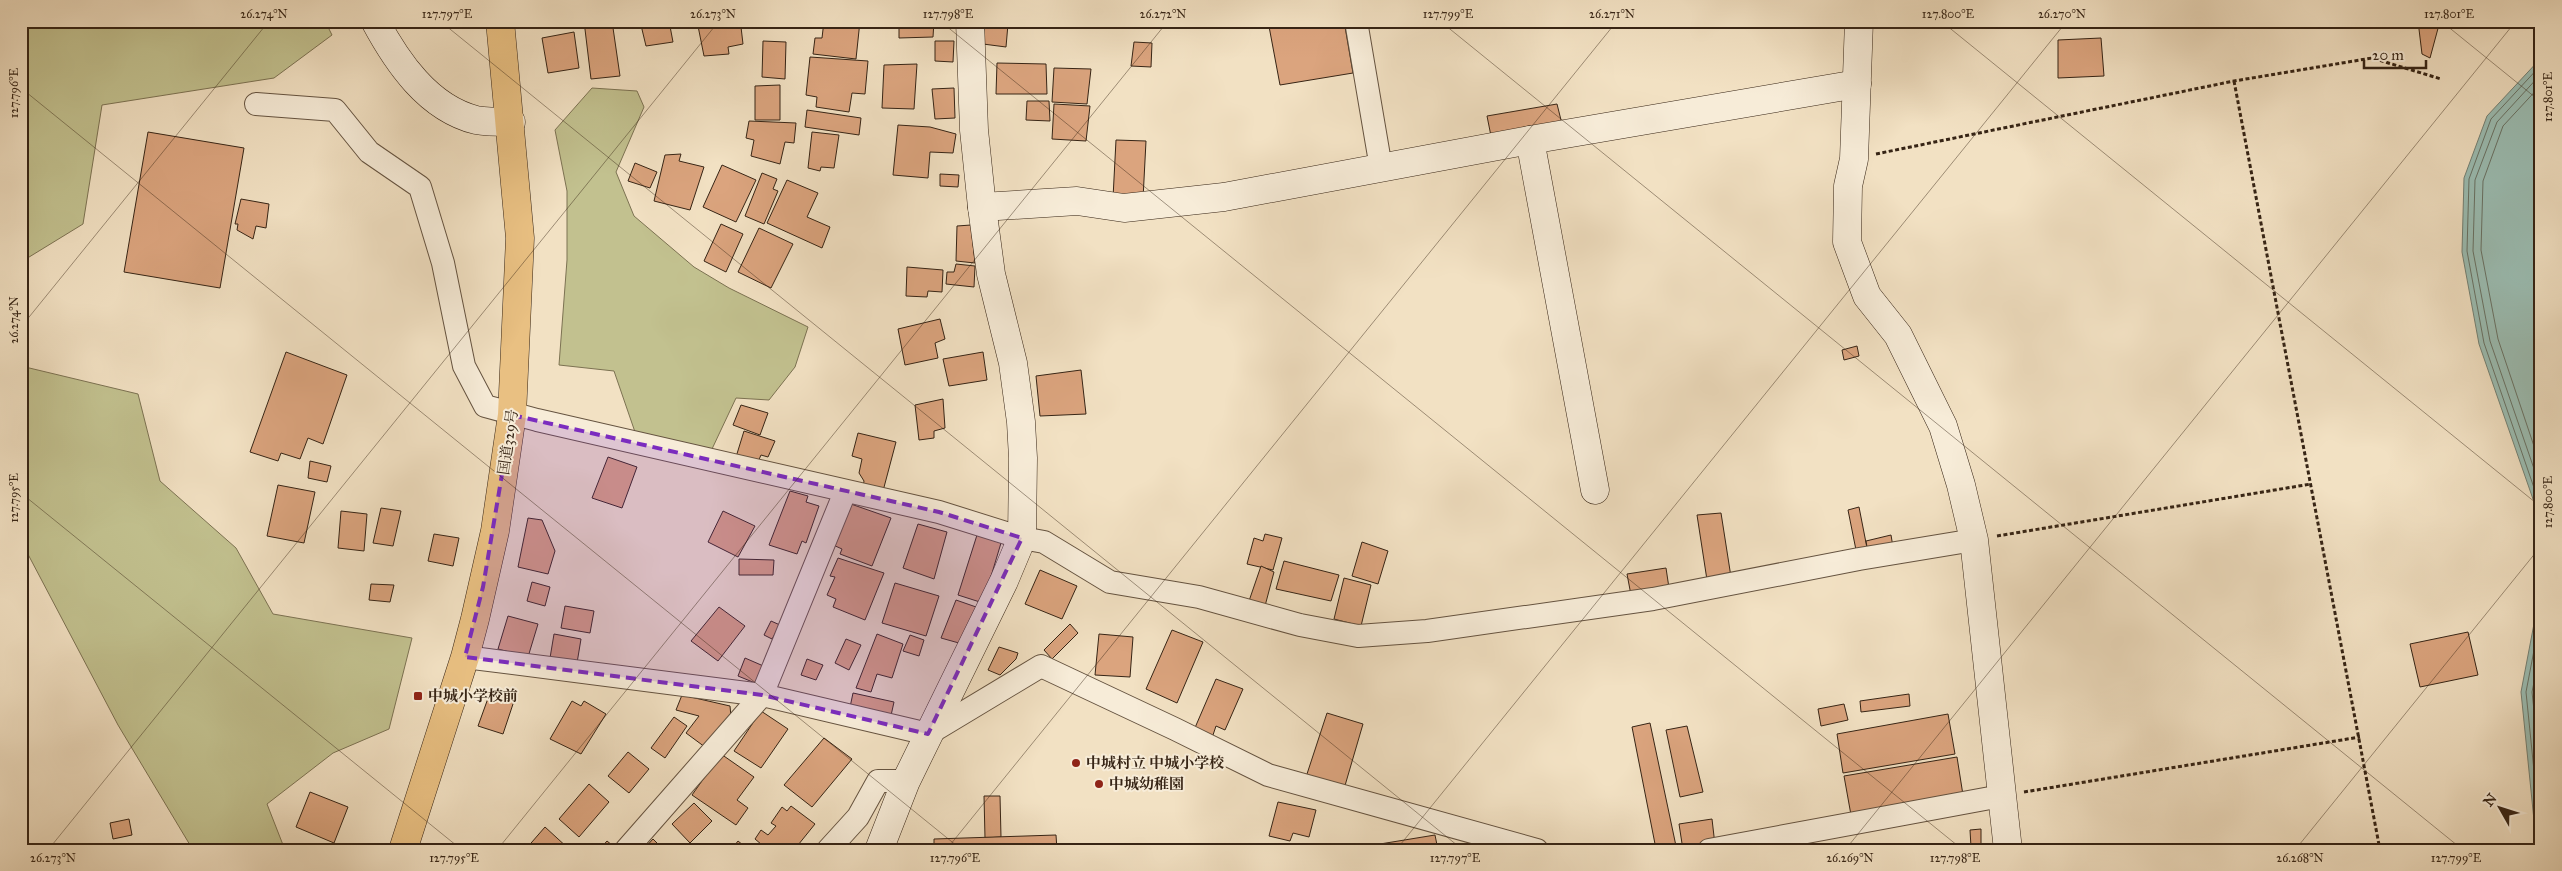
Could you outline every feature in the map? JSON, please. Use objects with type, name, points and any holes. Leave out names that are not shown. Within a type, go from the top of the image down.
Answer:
[{"type":"highway","name":"国道329号","points":[[403,850],[465,657],[495,531],[512,414],[520,238],[511,122],[500,21]]},
{"type":"street","points":[[375,21],[391,50],[423,90],[443,104],[475,120],[511,122]]},
{"type":"street","points":[[879,850],[906,781],[920,756],[928,734],[1004,581],[1022,538],[1023,458],[1021,422],[1013,363],[991,274],[982,207],[974,130],[970,21]]},
{"type":"street","points":[[1356,21],[1382,168]]},
{"type":"street","points":[[1860,21],[1854,159],[1848,186],[1847,242],[1867,296],[1898,335],[1943,426],[1962,486],[1974,540],[2008,850]]},
{"type":"street","points":[[982,207],[1077,201],[1124,208],[1224,197],[1530,140],[1857,84]]},
{"type":"street","points":[[256,104],[335,110],[369,152],[420,187],[443,263],[464,366],[485,406],[512,414],[845,492],[939,512],[1022,538],[1044,542],[1110,582],[1198,597],[1300,625],[1358,636],[1427,631],[1653,600],[1858,559],[1974,540]]},
{"type":"street","points":[[1530,140],[1594,490]]},
{"type":"street","points":[[626,850],[762,695],[845,492]]},
{"type":"street","points":[[465,657],[762,695],[928,734],[1041,666],[1268,775],[1409,812],[1526,849]]},
{"type":"street","points":[[828,850],[858,817],[878,781],[906,781]]},
{"type":"street","points":[[1710,850],[2002,796]]},
{"type":"path","points":[[1854,159],[2234,81],[2372,58],[2441,79]]},
{"type":"path","points":[[2234,81],[2380,850]]},
{"type":"path","points":[[1974,540],[2311,484]]},
{"type":"path","points":[[2002,796],[2360,737]]},
{"type":"highlighted area","points":[[512,415],[939,512],[1022,538],[928,734],[762,695],[465,657],[483,587]]},
{"type":"shaded area","points":[[21,21],[325,21],[332,35],[274,78],[102,105],[83,224],[21,262]]},
{"type":"shaded area","points":[[592,88],[637,91],[644,107],[616,172],[634,216],[694,267],[729,288],[808,327],[795,367],[769,400],[736,398],[712,449],[635,432],[614,371],[559,365],[567,260],[567,191],[555,130]]},
{"type":"shaded area","points":[[21,366],[138,394],[160,481],[236,548],[273,614],[412,638],[389,729],[333,753],[267,804],[285,850],[193,850],[118,725],[21,541]]},
{"type":"water","points":[[2541,58],[2541,522],[2479,344],[2462,252],[2464,178],[2487,116]]},
{"type":"water","points":[[2541,587],[2541,850],[2537,850],[2521,692]]},
{"type":"building","points":[[584,21],[612,21],[620,76],[591,79]]},
{"type":"building","points":[[640,21],[669,21],[673,42],[646,46]]},
{"type":"building","points":[[697,21],[729,21],[730,28],[741,27],[743,44],[728,47],[729,54],[704,56]]},
{"type":"building","points":[[760,21],[789,21],[789,26],[760,26]]},
{"type":"building","points":[[824,21],[860,21],[856,59],[813,54],[815,38],[822,38]]},
{"type":"building","points":[[899,21],[934,21],[933,37],[899,38]]},
{"type":"building","points":[[1268,21],[1344,21],[1353,73],[1280,85]]},
{"type":"building","points":[[2418,21],[2440,21],[2430,58],[2422,54]]},
{"type":"building","points":[[985,23],[1008,24],[1006,47],[983,44]]},
{"type":"building","points":[[574,32],[579,68],[548,73],[542,38]]},
{"type":"building","points":[[2101,38],[2104,76],[2058,78],[2058,40]]},
{"type":"building","points":[[763,41],[786,42],[785,79],[762,77]]},
{"type":"building","points":[[935,41],[954,41],[953,62],[935,61]]},
{"type":"building","points":[[1134,42],[1152,43],[1151,67],[1131,66]]},
{"type":"building","points":[[810,57],[868,61],[865,94],[852,93],[849,112],[816,107],[817,97],[806,95]]},
{"type":"building","points":[[997,63],[1046,64],[1047,94],[996,94]]},
{"type":"building","points":[[917,64],[914,109],[882,108],[884,65]]},
{"type":"building","points":[[1054,68],[1091,69],[1087,104],[1052,102]]},
{"type":"building","points":[[780,85],[780,120],[755,120],[755,86]]},
{"type":"building","points":[[954,88],[955,118],[935,119],[932,89]]},
{"type":"building","points":[[1027,101],[1049,101],[1050,121],[1026,120]]},
{"type":"building","points":[[1054,104],[1090,106],[1086,141],[1052,139]]},
{"type":"building","points":[[1557,104],[1562,124],[1491,136],[1487,116]]},
{"type":"building","points":[[807,110],[861,118],[859,135],[805,127]]},
{"type":"building","points":[[749,121],[796,123],[794,143],[785,142],[780,164],[751,156],[754,140],[746,138]]},
{"type":"building","points":[[898,125],[930,127],[956,134],[953,153],[930,152],[928,178],[893,175]]},
{"type":"building","points":[[148,132],[244,148],[220,288],[124,272]]},
{"type":"building","points":[[812,132],[839,135],[834,168],[821,167],[820,171],[808,168]]},
{"type":"building","points":[[1116,140],[1146,141],[1143,199],[1113,198]]},
{"type":"building","points":[[681,154],[679,161],[704,167],[690,210],[654,201],[665,155]]},
{"type":"building","points":[[635,163],[657,172],[650,188],[628,181]]},
{"type":"building","points":[[722,165],[756,180],[736,222],[703,207]]},
{"type":"building","points":[[762,173],[777,179],[773,189],[778,191],[764,224],[745,216]]},
{"type":"building","points":[[940,174],[959,175],[958,187],[940,186]]},
{"type":"building","points":[[787,180],[818,193],[807,217],[830,227],[822,248],[767,223]]},
{"type":"building","points":[[241,199],[269,204],[266,228],[256,226],[253,239],[237,230],[238,224],[235,224]]},
{"type":"building","points":[[721,224],[743,234],[726,272],[704,261]]},
{"type":"building","points":[[971,225],[975,263],[956,261],[957,226]]},
{"type":"building","points":[[759,228],[793,244],[771,288],[738,272]]},
{"type":"building","points":[[956,264],[975,266],[974,287],[946,284],[947,272],[954,272]]},
{"type":"building","points":[[907,267],[943,270],[942,292],[928,291],[927,297],[906,296]]},
{"type":"building","points":[[940,319],[945,339],[935,343],[938,358],[905,365],[898,329]]},
{"type":"building","points":[[1857,346],[1859,356],[1844,360],[1842,350]]},
{"type":"building","points":[[286,352],[347,375],[323,444],[308,438],[300,459],[281,453],[278,461],[250,452]]},
{"type":"building","points":[[983,352],[987,380],[949,386],[943,359]]},
{"type":"building","points":[[1081,370],[1086,414],[1040,416],[1036,376]]},
{"type":"building","points":[[943,399],[945,428],[934,431],[934,438],[919,440],[915,405]]},
{"type":"building","points":[[741,405],[768,413],[760,435],[733,425]]},
{"type":"building","points":[[744,431],[775,441],[768,457],[761,455],[757,464],[736,457]]},
{"type":"building","points":[[858,433],[896,442],[883,491],[863,487],[864,481],[859,473],[862,459],[852,456]]},
{"type":"building","points":[[608,457],[637,467],[622,508],[592,498]]},
{"type":"building","points":[[310,461],[331,466],[327,482],[308,478]]},
{"type":"building","points":[[278,485],[315,492],[304,543],[267,536]]},
{"type":"building","points":[[790,491],[808,496],[806,502],[819,506],[806,543],[802,541],[797,554],[769,545]]},
{"type":"building","points":[[848,503],[891,518],[872,566],[840,554],[842,549],[831,544]]},
{"type":"building","points":[[1859,507],[1868,553],[1857,555],[1848,510]]},
{"type":"building","points":[[381,508],[401,511],[393,546],[373,543]]},
{"type":"building","points":[[341,511],[367,514],[364,551],[338,548]]},
{"type":"building","points":[[723,511],[755,526],[738,557],[708,542]]},
{"type":"building","points":[[1721,513],[1731,577],[1707,580],[1697,515]]},
{"type":"building","points":[[528,518],[542,520],[555,551],[548,574],[518,567]]},
{"type":"building","points":[[918,524],[947,532],[934,579],[903,568]]},
{"type":"building","points":[[434,534],[459,538],[453,566],[428,561]]},
{"type":"building","points":[[1265,534],[1282,538],[1273,570],[1247,564],[1254,538],[1263,541]]},
{"type":"building","points":[[977,535],[1001,543],[983,603],[958,595]]},
{"type":"building","points":[[1891,535],[1893,547],[1868,553],[1866,541]]},
{"type":"building","points":[[1362,542],[1388,551],[1378,584],[1352,576]]},
{"type":"building","points":[[838,558],[884,573],[865,620],[833,607],[836,599],[827,595],[835,577],[830,576]]},
{"type":"building","points":[[739,559],[774,560],[773,575],[739,575]]},
{"type":"building","points":[[1284,561],[1339,575],[1331,601],[1276,589]]},
{"type":"building","points":[[1261,566],[1274,572],[1265,606],[1249,601]]},
{"type":"building","points":[[1666,568],[1669,588],[1631,595],[1627,574]]},
{"type":"building","points":[[1040,570],[1077,586],[1062,619],[1025,604]]},
{"type":"building","points":[[1344,578],[1371,585],[1361,626],[1334,619]]},
{"type":"building","points":[[532,582],[550,587],[545,606],[527,601]]},
{"type":"building","points":[[895,583],[939,596],[926,636],[882,623]]},
{"type":"building","points":[[371,584],[394,585],[390,602],[369,600]]},
{"type":"building","points":[[956,600],[979,608],[966,645],[941,638]]},
{"type":"building","points":[[565,606],[594,611],[590,633],[561,628]]},
{"type":"building","points":[[719,607],[745,626],[718,661],[691,641]]},
{"type":"building","points":[[508,616],[538,624],[528,657],[498,649]]},
{"type":"building","points":[[771,621],[780,625],[772,639],[764,635]]},
{"type":"building","points":[[1070,624],[1078,633],[1052,659],[1044,650]]},
{"type":"building","points":[[1172,630],[1203,642],[1177,703],[1146,689]]},
{"type":"building","points":[[2468,632],[2478,675],[2420,687],[2410,644]]},
{"type":"building","points":[[554,634],[581,639],[577,663],[550,658]]},
{"type":"building","points":[[877,634],[903,644],[892,678],[877,674],[871,692],[856,688]]},
{"type":"building","points":[[1099,634],[1133,637],[1130,677],[1095,675]]},
{"type":"building","points":[[910,635],[924,640],[919,656],[903,651]]},
{"type":"building","points":[[846,639],[861,645],[849,670],[835,663]]},
{"type":"building","points":[[999,647],[1018,653],[1016,659],[1000,675],[988,670]]},
{"type":"building","points":[[745,658],[768,668],[760,685],[738,676]]},
{"type":"building","points":[[807,659],[823,665],[816,680],[801,675]]},
{"type":"building","points":[[1216,679],[1243,689],[1225,730],[1216,726],[1212,738],[1194,730]]},
{"type":"building","points":[[491,690],[515,698],[503,734],[478,726]]},
{"type":"building","points":[[853,693],[894,702],[890,720],[849,712]]},
{"type":"building","points":[[1909,694],[1910,706],[1861,712],[1860,701]]},
{"type":"building","points":[[682,695],[730,706],[731,717],[709,750],[686,733],[699,716],[676,710]]},
{"type":"building","points":[[572,701],[581,706],[584,701],[606,714],[581,754],[550,739]]},
{"type":"building","points":[[1844,704],[1848,720],[1821,726],[1818,709]]},
{"type":"building","points":[[761,711],[788,729],[761,768],[734,751]]},
{"type":"building","points":[[1327,713],[1363,724],[1344,789],[1306,777]]},
{"type":"building","points":[[1948,714],[1955,754],[1843,773],[1837,734]]},
{"type":"building","points":[[674,717],[687,726],[665,758],[651,748]]},
{"type":"building","points":[[1650,723],[1676,846],[1656,849],[1632,727]]},
{"type":"building","points":[[1687,726],[1703,792],[1680,797],[1666,730]]},
{"type":"building","points":[[824,738],[852,759],[812,807],[784,785]]},
{"type":"building","points":[[628,752],[649,769],[629,793],[608,776]]},
{"type":"building","points":[[721,754],[754,777],[737,800],[748,808],[736,825],[692,795]]},
{"type":"building","points":[[1957,757],[1963,795],[1851,815],[1844,776]]},
{"type":"building","points":[[589,784],[609,802],[579,837],[559,819]]},
{"type":"building","points":[[310,792],[348,807],[334,843],[296,827]]},
{"type":"building","points":[[984,796],[1000,796],[1001,837],[985,838]]},
{"type":"building","points":[[1278,802],[1316,810],[1309,837],[1293,833],[1290,841],[1269,836]]},
{"type":"building","points":[[694,803],[712,821],[690,843],[672,824]]},
{"type":"building","points":[[791,806],[815,824],[794,850],[768,850],[755,839],[761,830],[768,835],[776,826],[771,823],[782,807],[787,811]]},
{"type":"building","points":[[129,819],[132,835],[113,839],[110,823]]},
{"type":"building","points":[[1712,819],[1715,845],[1683,850],[1679,824]]},
{"type":"building","points":[[545,827],[569,849],[525,850]]},
{"type":"building","points":[[1981,829],[1981,846],[1971,847],[1970,830]]},
{"type":"building","points":[[1056,835],[1057,850],[934,850],[934,839]]},
{"type":"building","points":[[1435,835],[1438,850],[1381,850],[1380,844]]},
{"type":"building","points":[[653,839],[664,850],[643,850]]},
{"type":"building","points":[[607,841],[618,850],[599,850]]},
{"type":"building","points":[[738,841],[749,850],[731,850]]},
{"type":"place","name":"中城小学校前","points":[[418,696]]},
{"type":"place","name":"中城村立 中城小学校","points":[[1076,763]]},
{"type":"place","name":"中城幼稚園","points":[[1099,784]]}]
